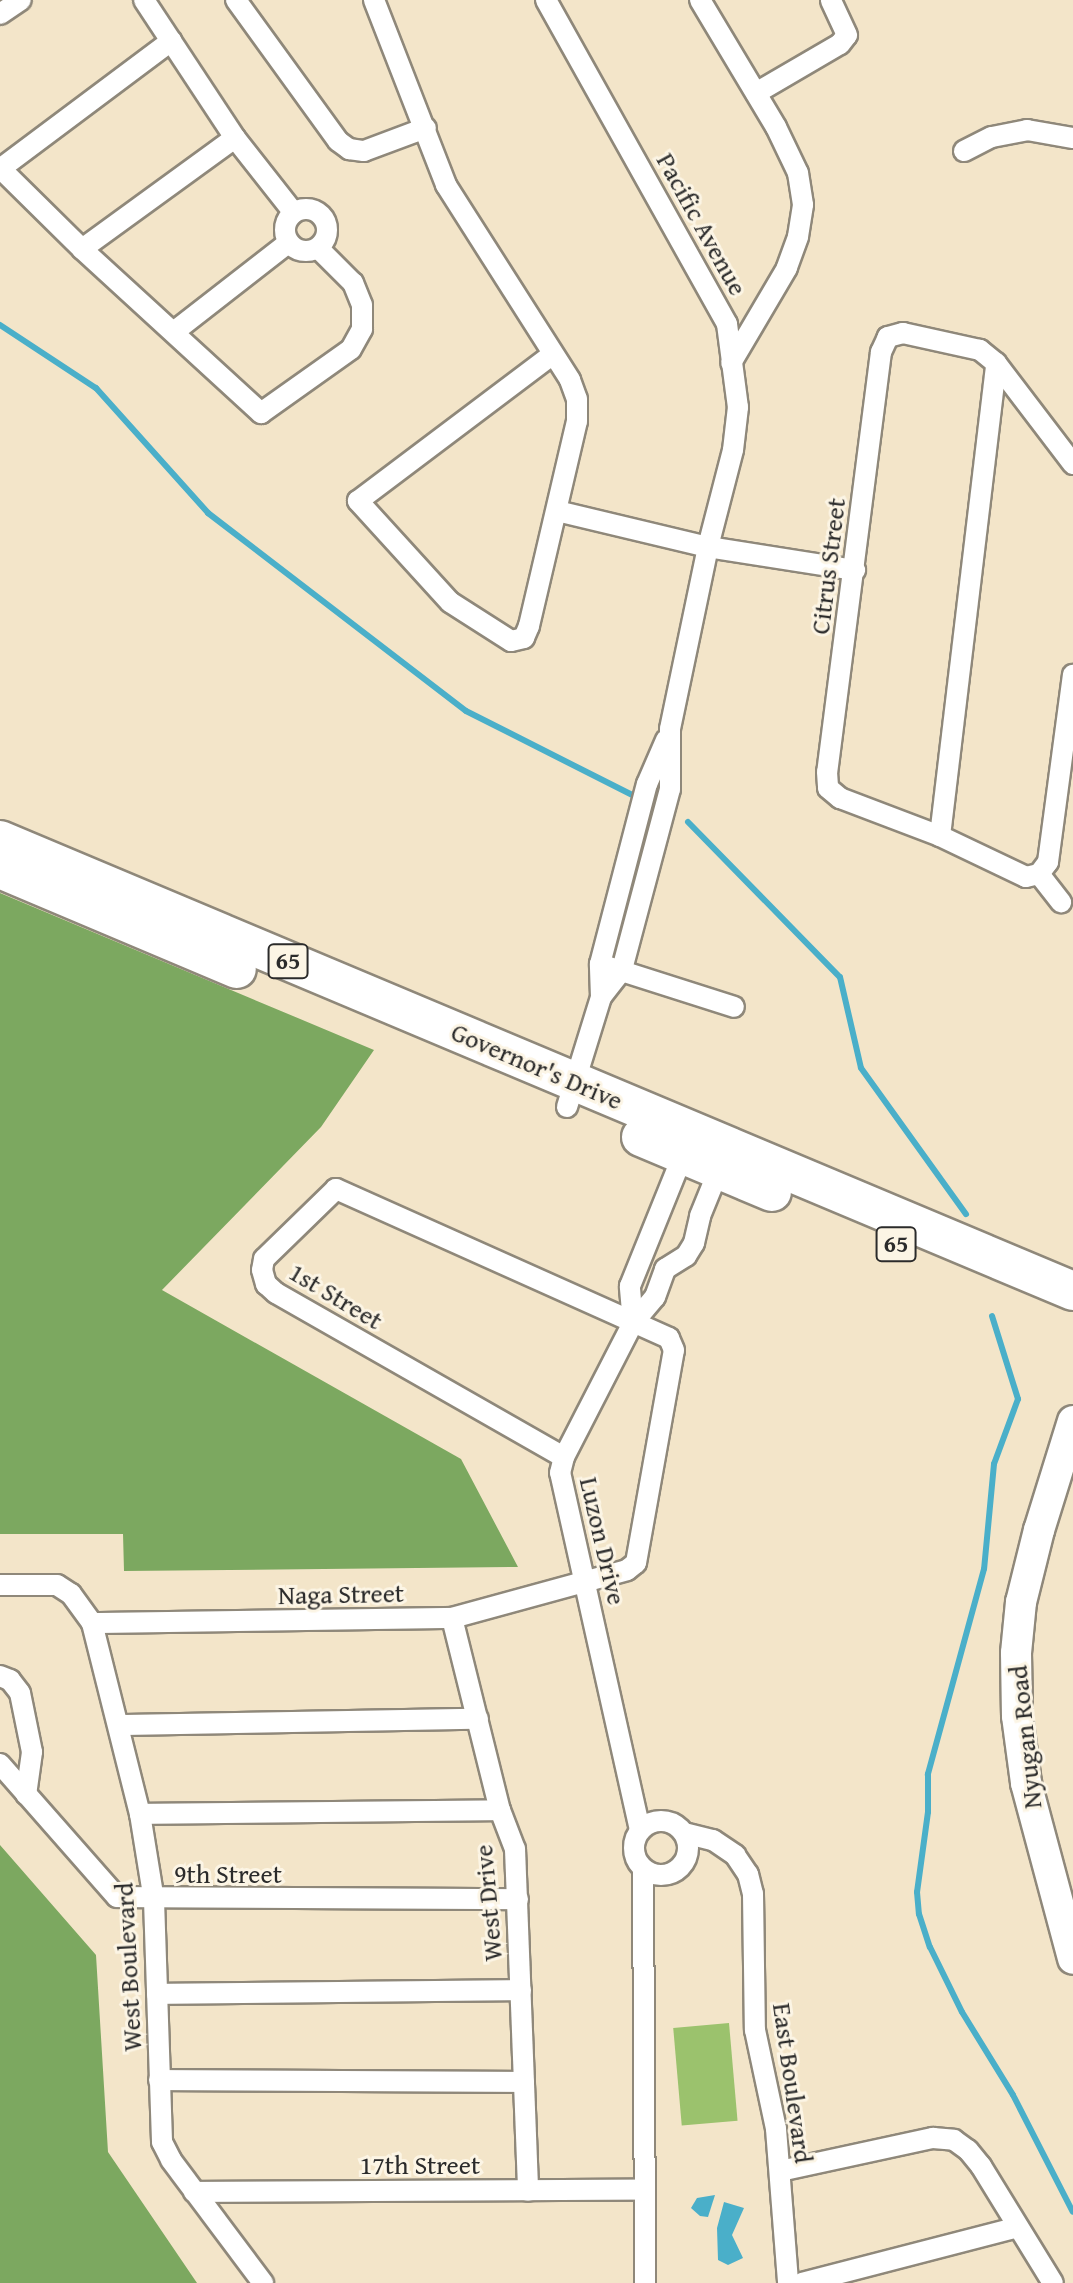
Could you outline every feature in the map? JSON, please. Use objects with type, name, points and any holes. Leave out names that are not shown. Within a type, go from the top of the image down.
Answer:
[{"type":"highway","name":"Governor's Drive","points":[[0,840],[572,1094]]},
{"type":"highway","name":"Governor's Drive","points":[[0,869],[724,1157],[1073,1291]]},
{"type":"highway","name":"Governor's Drive","points":[[724,1157],[1073,1318]]},
{"type":"main road","name":"Nyugan Road","points":[[1073,1421],[1021,1602],[1016,1653],[1017,1716],[1026,1783],[1073,1959]]},
{"type":"street","points":[[0,14],[21,0]]},
{"type":"street","points":[[144,0],[235,138],[294,213]]},
{"type":"street","points":[[236,0],[338,141],[349,149],[364,151],[426,128]]},
{"type":"street","points":[[374,0],[446,185],[570,380],[577,399],[577,421],[529,626],[524,638],[511,641],[450,602],[358,501],[552,355]]},
{"type":"street","name":"Pacific Avenue","points":[[546,0],[727,324],[738,407],[733,450],[708,547],[670,729],[648,781],[610,922],[600,964],[601,997],[572,1094]]},
{"type":"street","points":[[700,0],[756,93],[798,173],[803,205],[798,237],[787,268],[731,363]]},
{"type":"street","points":[[756,93],[840,44],[847,35],[831,0]]},
{"type":"street","points":[[171,41],[0,168],[82,249],[261,413],[351,349],[362,329],[362,305],[353,283],[318,248]]},
{"type":"street","points":[[964,151],[992,137],[1027,130],[1073,138]]},
{"type":"street","points":[[82,249],[235,138]]},
{"type":"street","points":[[310,209],[324,218],[328,234],[318,248],[302,252],[288,243],[285,226],[294,213],[310,209]]},
{"type":"street","points":[[175,331],[288,243]]},
{"type":"street","name":"Citrus Street","points":[[940,836],[840,798],[828,788],[827,772],[881,352],[888,337],[903,333],[980,350],[996,363]]},
{"type":"street","points":[[996,363],[1073,464]]},
{"type":"street","points":[[996,363],[940,836],[1032,875],[1061,902]]},
{"type":"street","points":[[557,511],[708,547],[855,570]]},
{"type":"street","points":[[1032,875],[1048,862],[1073,675]]},
{"type":"street","name":"Pacific Avenue","points":[[601,997],[622,970],[661,824],[670,789],[670,729]]},
{"type":"street","points":[[638,818],[661,824]]},
{"type":"street","points":[[610,922],[633,927]]},
{"type":"street","points":[[600,964],[734,1007]]},
{"type":"street","points":[[633,1323],[630,1286],[688,1142]]},
{"type":"street","name":"Luzon Drive","points":[[647,1826],[631,1783],[560,1473],[564,1457],[633,1323],[655,1297],[665,1269],[686,1256],[694,1243],[724,1157]]},
{"type":"street","name":"1st Street","points":[[564,1457],[276,1293],[266,1284],[262,1270],[264,1259],[336,1189],[633,1323]]},
{"type":"street","name":"Naga Street","points":[[92,1623],[452,1618],[627,1570],[636,1563],[640,1553],[674,1350],[669,1338],[633,1323]]},
{"type":"street","points":[[0,1585],[57,1585],[71,1594],[92,1623]]},
{"type":"street","name":"West Drive","points":[[452,1618],[500,1810],[515,1849],[528,2191]]},
{"type":"street","name":"West Boulevard","points":[[92,1623],[140,1814],[154,1900],[162,2142],[194,2192],[263,2283]]},
{"type":"street","points":[[0,1676],[10,1680],[20,1693],[32,1752],[26,1795]]},
{"type":"street","points":[[120,1725],[478,1719]]},
{"type":"street","name":"9th Street","points":[[0,1764],[109,1892],[128,1900],[518,1899]]},
{"type":"street","points":[[140,1814],[500,1810]]},
{"type":"street","points":[[643,1869],[658,1876],[676,1872],[687,1858],[684,1833],[671,1822],[647,1826],[633,1846],[643,1869],[645,2283]]},
{"type":"street","name":"East Boulevard","points":[[684,1833],[713,1840],[735,1855],[748,1874],[755,1913],[755,2030],[776,2129],[788,2283]]},
{"type":"street","points":[[157,1994],[521,1990]]},
{"type":"street","points":[[159,2080],[524,2082]]},
{"type":"street","points":[[780,2171],[933,2138],[954,2140],[968,2150],[1053,2283]]},
{"type":"street","name":"17th Street","points":[[194,2192],[645,2190]]},
{"type":"street","points":[[802,2283],[1018,2227]]},
{"type":"green space","points":[[0,893],[374,1050],[321,1127],[162,1290],[461,1459],[518,1567],[124,1571],[123,1534],[0,1534]]},
{"type":"green space","points":[[0,1845],[96,1955],[108,2152],[197,2283],[0,2283]]},
{"type":"green space","points":[[729,2023],[738,2121],[682,2126],[673,2028]]},
{"type":"water","points":[[715,2195],[708,2217],[700,2216],[691,2208],[697,2198]]},
{"type":"water","points":[[724,2202],[744,2208],[732,2235],[743,2258],[728,2265],[718,2260],[717,2228]]},
{"type":"waterway","points":[[0,325],[96,388],[208,513],[466,711],[634,796]]},
{"type":"waterway","points":[[688,822],[840,977],[861,1068],[966,1214]]},
{"type":"waterway","points":[[992,1316],[1018,1399],[994,1464],[984,1569],[928,1774],[928,1812],[917,1892],[919,1914],[930,1947],[962,2012],[1013,2095],[1073,2212]]}]
